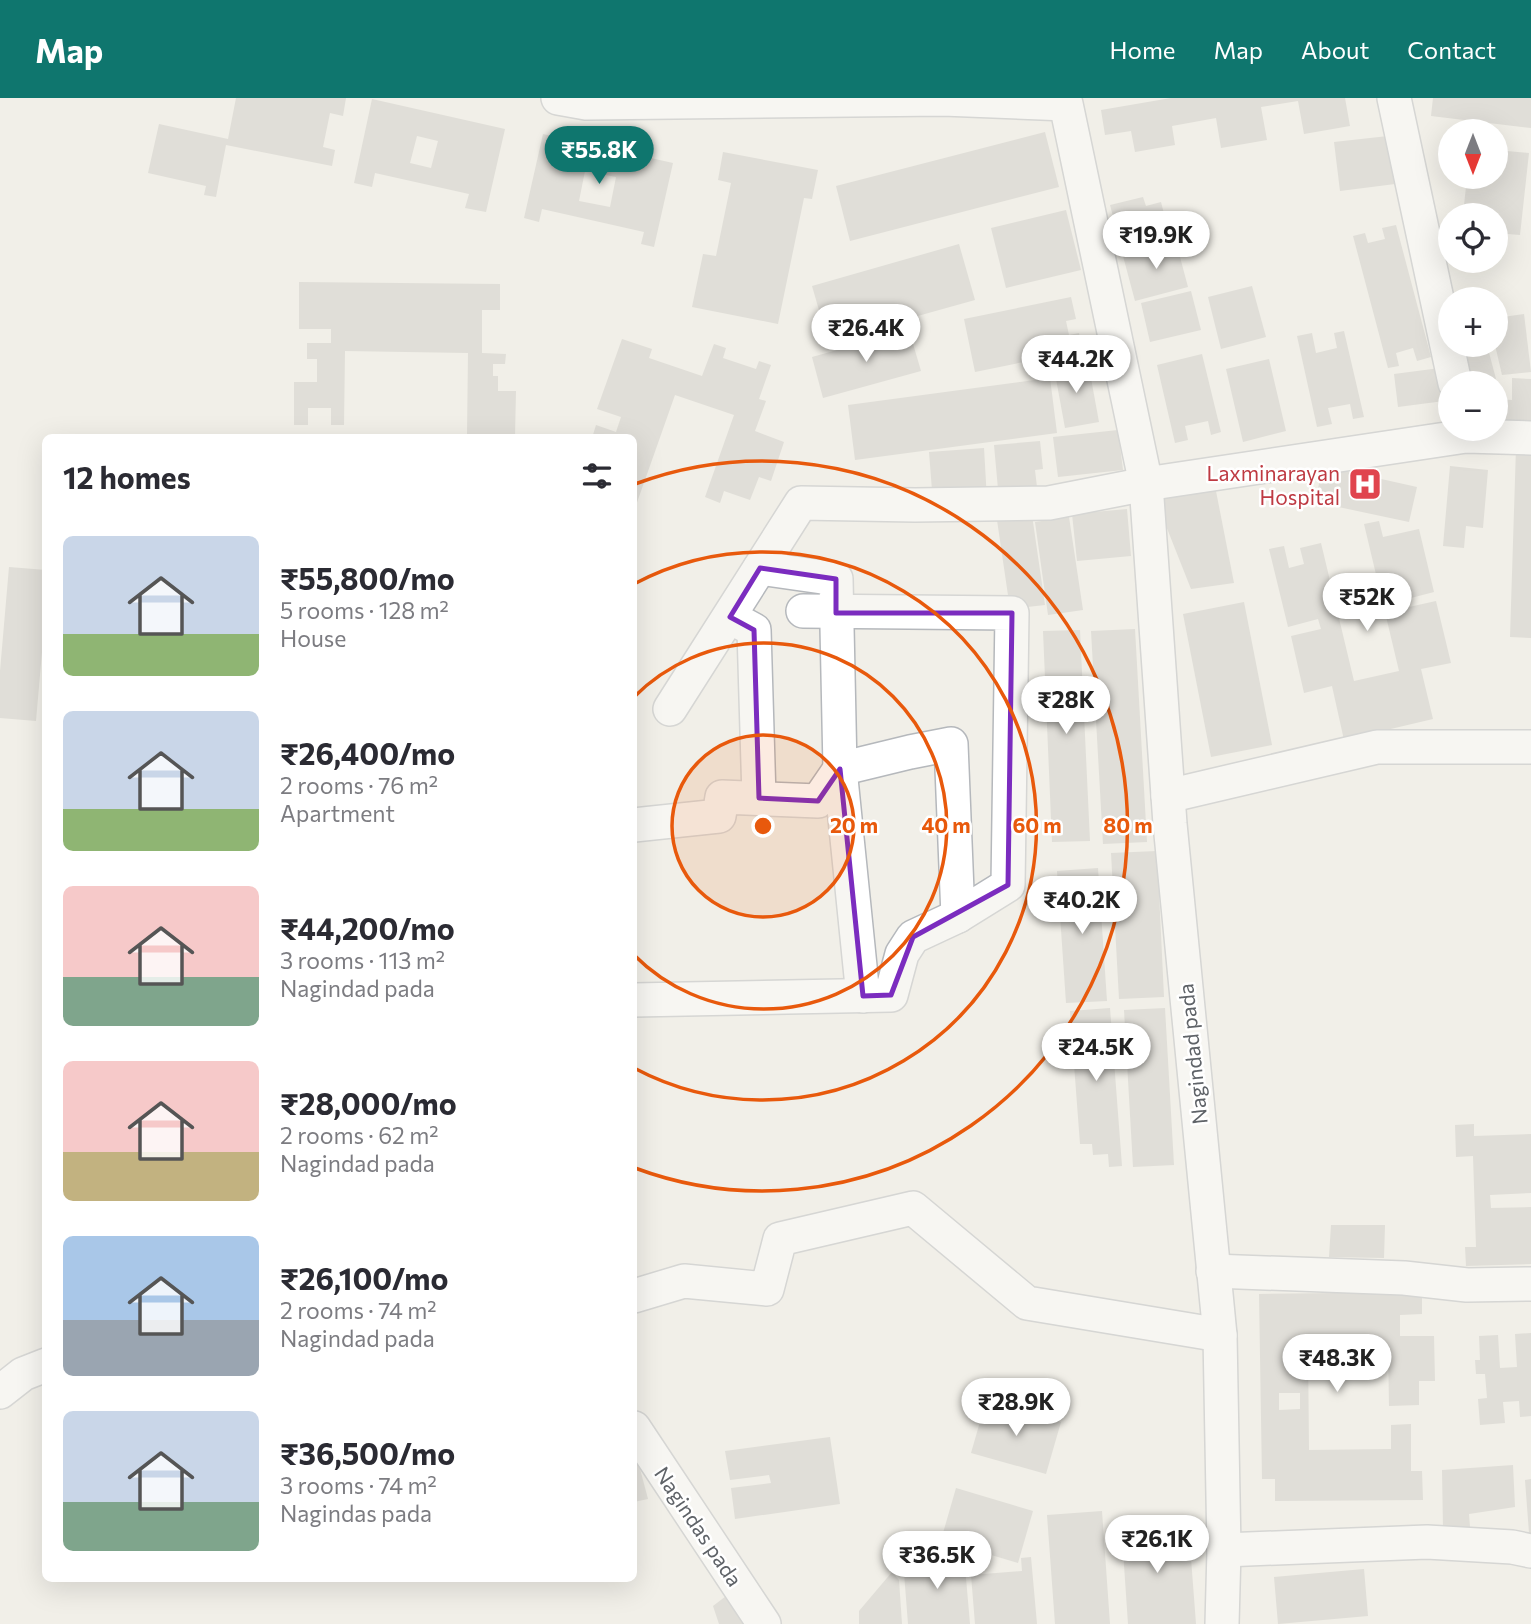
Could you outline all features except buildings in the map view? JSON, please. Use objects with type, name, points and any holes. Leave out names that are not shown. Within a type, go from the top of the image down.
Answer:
[{"type":"street","points":[[558,98],[586,103],[943,98],[1078,101]]},
{"type":"street","points":[[1395,98],[1452,371]]},
{"type":"street","name":"Nagindad pada","points":[[1078,101],[1146,484],[1168,796],[1220,1335],[1224,1550],[1222,1624]]},
{"type":"street","points":[[670,709],[801,503],[1049,503],[1146,484],[1438,436]]},
{"type":"street","points":[[1508,436],[1531,438]]},
{"type":"street","points":[[760,568],[836,579],[840,769],[863,996]]},
{"type":"street","points":[[637,1000],[891,995],[902,954],[912,937],[958,916],[1009,885],[1012,613],[803,611]]},
{"type":"street","points":[[730,617],[754,630],[758,798]]},
{"type":"street","points":[[637,825],[719,816],[722,797],[818,801],[840,769],[951,744],[958,916]]},
{"type":"street","points":[[1168,796],[1377,747],[1531,747]]},
{"type":"street","points":[[637,1295],[684,1281],[767,1289],[780,1239],[912,1208],[1027,1303],[1220,1335]]},
{"type":"street","points":[[1213,1271],[1404,1278],[1467,1284],[1531,1284]]},
{"type":"street","points":[[0,1392],[23,1374],[42,1367]]},
{"type":"street","name":"Nagindas pada","points":[[637,1433],[764,1624]]},
{"type":"street","points":[[1224,1550],[1427,1542],[1512,1546],[1531,1551]]},
{"type":"highlighted area","points":[[760,568],[836,579],[836,613],[1012,613],[1008,885],[913,937],[891,995],[863,996],[840,769],[818,801],[759,798],[754,630],[730,617]]},
{"type":"place","name":"Laxminarayan Hospital","points":[[1365,484]]}]
